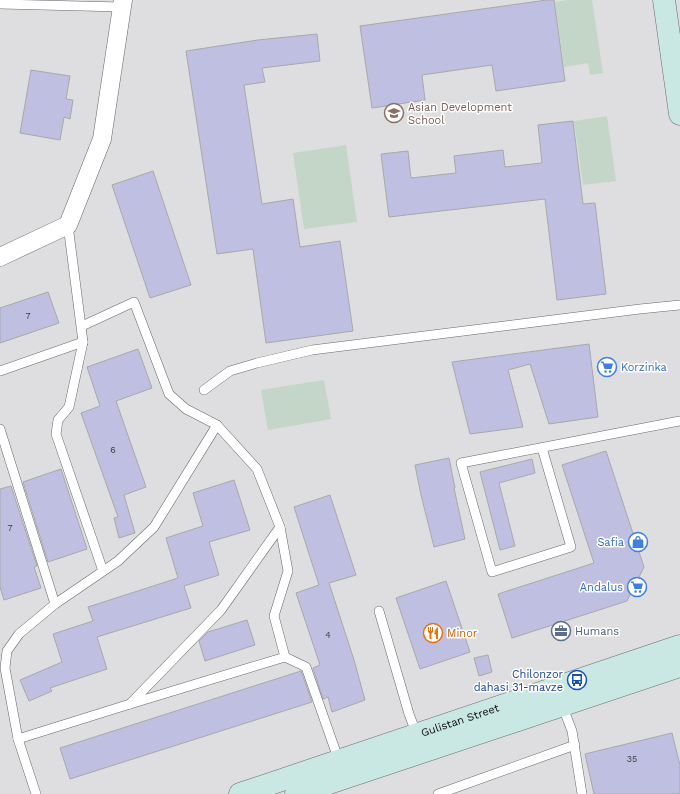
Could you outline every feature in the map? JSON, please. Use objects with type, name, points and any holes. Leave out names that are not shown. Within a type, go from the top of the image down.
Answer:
[{"type":"main road","points":[[664,0],[679,102]]},
{"type":"main road","name":"Gulistan Street","points":[[296,794],[559,696],[680,646]]},
{"type":"main road","name":"Gulistan Street","points":[[240,794],[417,735],[559,696],[680,666]]},
{"type":"street","points":[[0,256],[68,225],[102,139],[122,4]]},
{"type":"lane","points":[[0,4],[122,4]]},
{"type":"lane","points":[[68,225],[83,342],[68,407],[58,420],[56,434],[103,571]]},
{"type":"lane","points":[[82,326],[134,302],[169,394],[186,409],[217,425],[257,469],[280,527],[288,571],[274,616],[286,657]]},
{"type":"lane","points":[[204,390],[230,371],[312,350],[633,309],[680,305]]},
{"type":"lane","points":[[0,371],[83,342]]},
{"type":"lane","points":[[542,448],[572,547],[492,572],[461,464],[542,448],[680,421]]},
{"type":"lane","points":[[36,794],[18,739],[5,668],[7,652],[19,634],[55,604],[118,561],[154,527],[217,425]]},
{"type":"lane","points":[[0,429],[55,604]]},
{"type":"lane","points":[[130,704],[221,610],[280,527]]},
{"type":"lane","points":[[379,611],[409,714],[417,735]]},
{"type":"lane","points":[[18,739],[286,657],[306,667],[339,761]]},
{"type":"lane","points":[[559,696],[572,731],[582,794]]},
{"type":"lane","points":[[438,794],[575,745]]},
{"type":"green space","points":[[568,0],[592,0],[603,73],[590,75],[588,63],[564,67],[555,2]]},
{"type":"green space","points":[[607,116],[616,181],[583,185],[574,121]]},
{"type":"green space","points":[[346,145],[357,222],[304,229],[293,153]]},
{"type":"green space","points":[[324,380],[331,419],[268,430],[261,390]]},
{"type":"building","points":[[554,0],[565,81],[496,91],[492,65],[422,75],[425,100],[372,108],[360,26]]},
{"type":"building","points":[[317,34],[320,61],[262,68],[265,82],[244,85],[262,204],[293,199],[300,247],[340,241],[353,331],[266,343],[253,249],[217,254],[186,51],[258,40]]},
{"type":"building","points":[[31,70],[70,76],[66,99],[73,100],[70,119],[64,117],[60,140],[20,133]]},
{"type":"building","points":[[573,121],[583,204],[595,203],[606,294],[557,300],[545,199],[389,217],[381,154],[408,151],[411,178],[456,173],[454,156],[503,150],[505,167],[542,163],[538,125]]},
{"type":"building","points":[[153,171],[191,285],[150,298],[112,185]]},
{"type":"building","points":[[48,292],[59,323],[0,343],[0,308]]},
{"type":"building","points":[[589,344],[598,417],[549,424],[530,364],[508,370],[523,427],[470,434],[452,362]]},
{"type":"building","points":[[138,349],[152,388],[116,401],[146,487],[124,495],[135,533],[119,538],[114,518],[118,517],[81,413],[100,406],[87,367]]},
{"type":"building","points":[[606,451],[644,567],[627,601],[512,638],[498,594],[594,563],[562,465]]},
{"type":"building","points":[[449,458],[465,539],[434,547],[415,465]]},
{"type":"building","points":[[532,459],[535,473],[499,483],[515,546],[500,550],[480,472]]},
{"type":"building","points":[[61,469],[87,549],[48,562],[23,482]]},
{"type":"building","points":[[234,480],[250,530],[209,542],[219,575],[184,586],[191,608],[97,637],[107,669],[50,688],[52,691],[29,701],[20,680],[62,662],[53,634],[93,621],[88,607],[178,578],[166,538],[203,526],[193,493]]},
{"type":"building","points":[[11,486],[37,566],[34,567],[41,588],[4,600],[0,587],[0,489]]},
{"type":"building","points":[[330,495],[356,575],[329,583],[354,660],[365,700],[332,712],[328,697],[323,699],[313,668],[320,665],[296,593],[319,585],[294,507]]},
{"type":"building","points":[[446,581],[470,652],[420,669],[396,598]]},
{"type":"building","points":[[247,620],[255,645],[205,661],[199,641],[208,632]]},
{"type":"building","points":[[488,655],[492,672],[479,676],[474,658]]},
{"type":"building","points":[[301,671],[312,702],[70,779],[60,748]]},
{"type":"building","points":[[672,733],[680,765],[680,794],[594,794],[585,754]]},
{"type":"place","name":"Asian Development School","points":[[394,113]]},
{"type":"place","name":"Korzinka","points":[[607,367]]},
{"type":"place","name":"Safia","points":[[638,542]]},
{"type":"place","name":"Andalus","points":[[637,587]]},
{"type":"place","name":"Humans","points":[[561,631]]},
{"type":"place","name":"Minor","points":[[433,633]]},
{"type":"place","name":"Chilonzor dahasi 31-mavze","points":[[577,680]]}]
